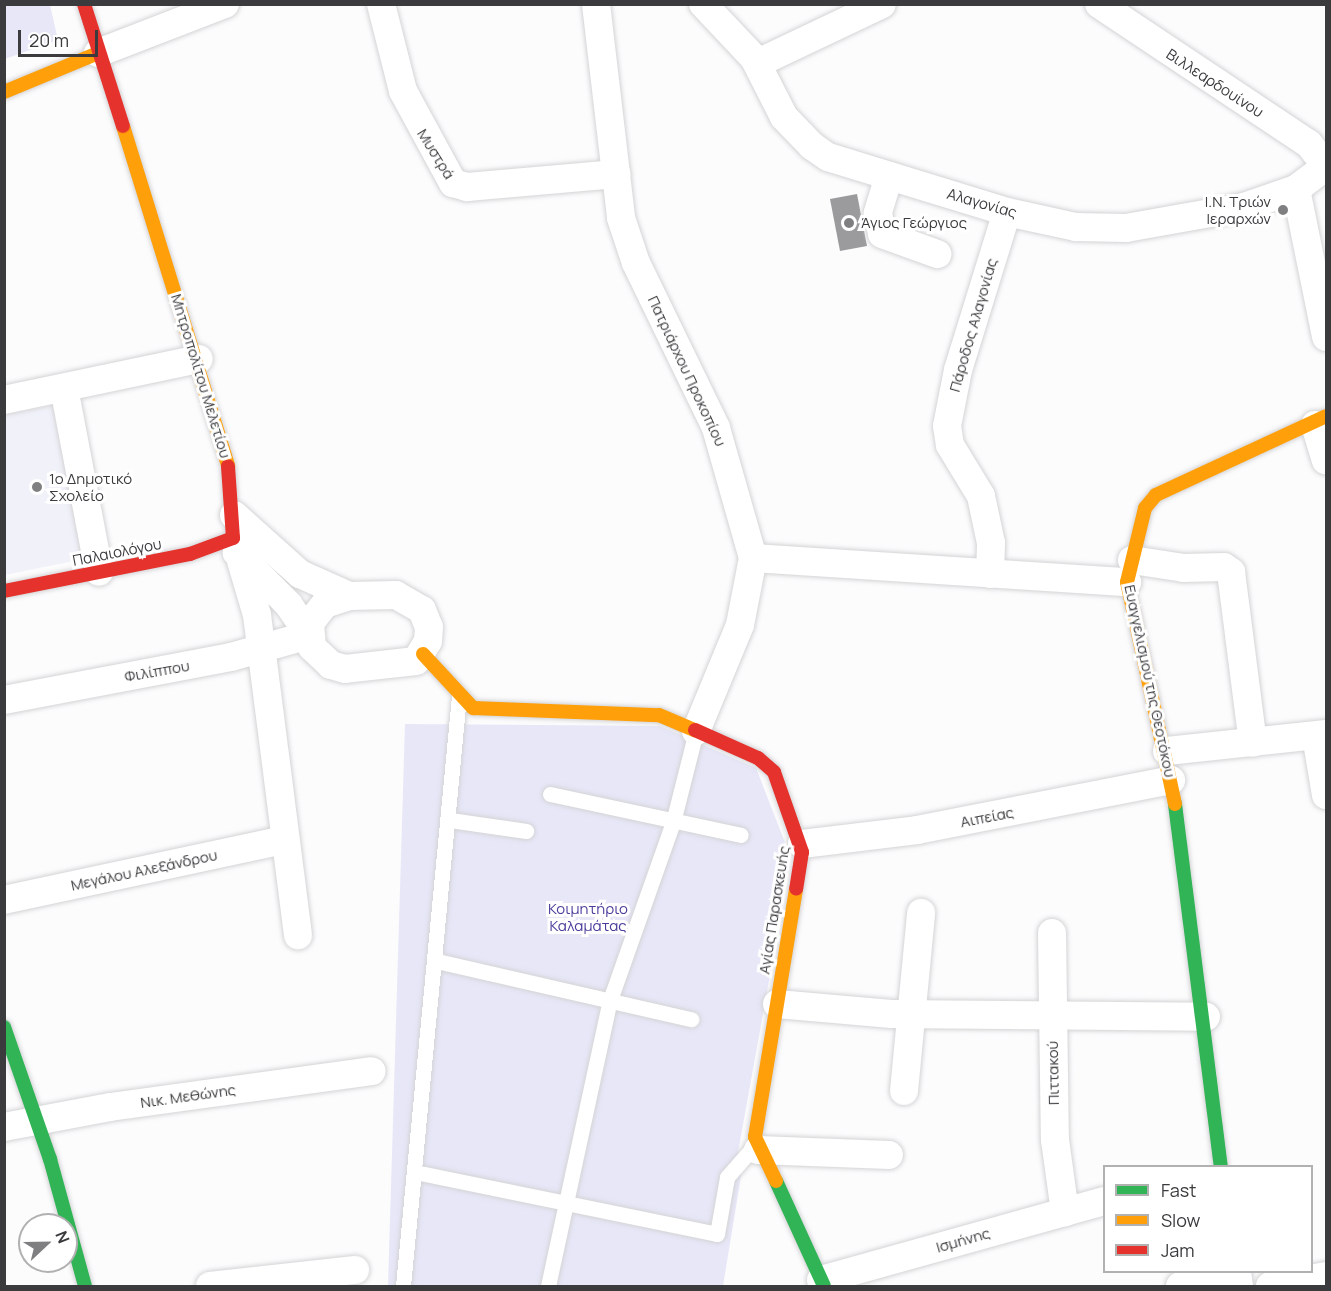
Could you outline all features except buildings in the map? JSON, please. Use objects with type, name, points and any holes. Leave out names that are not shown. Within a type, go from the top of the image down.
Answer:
[{"type":"street","name":"Μητροπολίτου Μελετίου","points":[[84,4],[199,359],[226,453],[235,535],[252,588],[262,646],[284,840],[298,935]]},
{"type":"street","points":[[4,92],[225,4]]},
{"type":"street","name":"Μυστρά","points":[[381,4],[403,91],[453,183],[467,187],[616,174]]},
{"type":"street","name":"Πατριάρχου Προκοπίου","points":[[596,4],[621,219],[636,263],[716,428],[753,558],[740,625],[696,731]]},
{"type":"street","name":"Αλαγονίας","points":[[703,4],[758,63],[784,117],[812,146],[889,176],[1007,212],[1076,226],[1126,228],[1244,207],[1296,189],[1326,166]]},
{"type":"street","points":[[758,63],[882,4]]},
{"type":"street","name":"Βιλλεαρδουίνου","points":[[1099,4],[1309,144],[1326,166]]},
{"type":"street","points":[[889,176],[878,213],[882,234],[937,254]]},
{"type":"street","points":[[1296,189],[1326,337]]},
{"type":"street","name":"Πάροδος Αλαγονίας","points":[[990,574],[991,543],[981,496],[950,444],[946,426],[958,370],[1007,212]]},
{"type":"street","points":[[4,400],[199,359]]},
{"type":"street","points":[[64,388],[99,572]]},
{"type":"street","points":[[1321,420],[1326,460]]},
{"type":"street","name":"Ευαγγελισμού της Θεοτόκου","points":[[1221,1165],[1206,1017],[1167,751],[1130,571],[1145,508],[1156,495],[1321,420]]},
{"type":"street","points":[[235,535],[300,574],[349,596],[410,600],[422,610],[429,627],[423,654],[405,666],[345,669],[320,657],[309,635],[289,605],[235,535]]},
{"type":"street","name":"Παλαιολόγου","points":[[4,591],[190,554],[235,535]]},
{"type":"street","points":[[753,558],[990,574],[1224,567],[1231,572],[1254,742]]},
{"type":"street","points":[[309,635],[315,612],[349,596]]},
{"type":"street","name":"Φιλίππου","points":[[4,700],[231,657],[262,646],[309,635]]},
{"type":"street","name":"Αγίας Παρασκευής","points":[[423,654],[459,696],[473,708],[509,713],[659,716],[771,767],[802,844],[777,1004],[756,1115],[757,1147],[822,1283]]},
{"type":"street","points":[[1167,751],[1321,735],[1326,795]]},
{"type":"street","name":"Αιπείας","points":[[802,844],[917,830],[1171,780]]},
{"type":"street","name":"Μεγάλου Αλεξάνδρου","points":[[4,900],[284,840]]},
{"type":"street","points":[[904,1091],[921,913]]},
{"type":"street","name":"Πιττακού","points":[[1052,933],[1055,1140],[1065,1212]]},
{"type":"street","points":[[777,1004],[912,1014],[1206,1017]]},
{"type":"street","points":[[4,1027],[37,1119],[85,1287]]},
{"type":"street","name":"Νικ. Μεθώνης","points":[[4,1127],[37,1119],[372,1071]]},
{"type":"street","points":[[757,1147],[889,1155]]},
{"type":"street","name":"Ισμήνης","points":[[822,1283],[1103,1201]]},
{"type":"street","points":[[213,1286],[355,1270]]},
{"type":"street","points":[[1180,1287],[1219,1273]]},
{"type":"street","points":[[1270,1287],[1326,1276]]},
{"type":"lane","points":[[404,1287],[450,820],[459,696]]},
{"type":"lane","points":[[548,1287],[610,1000],[673,822],[696,731]]},
{"type":"lane","points":[[550,794],[741,835]]},
{"type":"lane","points":[[450,820],[526,831]]},
{"type":"lane","points":[[436,961],[692,1018]]},
{"type":"lane","points":[[415,1173],[717,1234],[727,1177],[757,1147]]},
{"type":"shaded area","name":"1o Δημοτικό Σχολείο","points":[[54,405],[83,559],[5,575],[5,415]]},
{"type":"green space","points":[[4,5],[50,5],[58,40],[5,59]]},
{"type":"green space","name":"Κοιμητήριο Καλαμάτας","points":[[405,724],[660,726],[756,768],[791,858],[737,1158],[742,1170],[723,1286],[388,1286]]},
{"type":"traffic: fast","points":[[1175,804],[1221,1165]]},
{"type":"traffic: fast","points":[[4,1027],[50,1159],[85,1286]]},
{"type":"traffic: fast","points":[[776,1181],[824,1286]]},
{"type":"traffic: slow","points":[[4,92],[98,53]]},
{"type":"traffic: slow","points":[[123,126],[228,466]]},
{"type":"traffic: slow","points":[[1175,804],[1127,582],[1145,508],[1156,495],[1326,416]]},
{"type":"traffic: slow","points":[[423,654],[473,708],[659,715],[695,730]]},
{"type":"traffic: slow","points":[[776,1181],[755,1137],[796,889]]},
{"type":"traffic: jam","points":[[84,4],[123,126]]},
{"type":"traffic: jam","points":[[4,591],[190,554],[233,538],[228,466]]},
{"type":"traffic: jam","points":[[695,730],[758,758],[774,772],[802,852],[796,889]]},
{"type":"place","name":"Ι.Ν. Τριών Ιεραρχών","points":[[1283,210]]},
{"type":"place","name":"Άγιος Γεώργιος","points":[[849,223]]},
{"type":"place","name":"1o Δημοτικό Σχολείο","points":[[37,487]]}]
